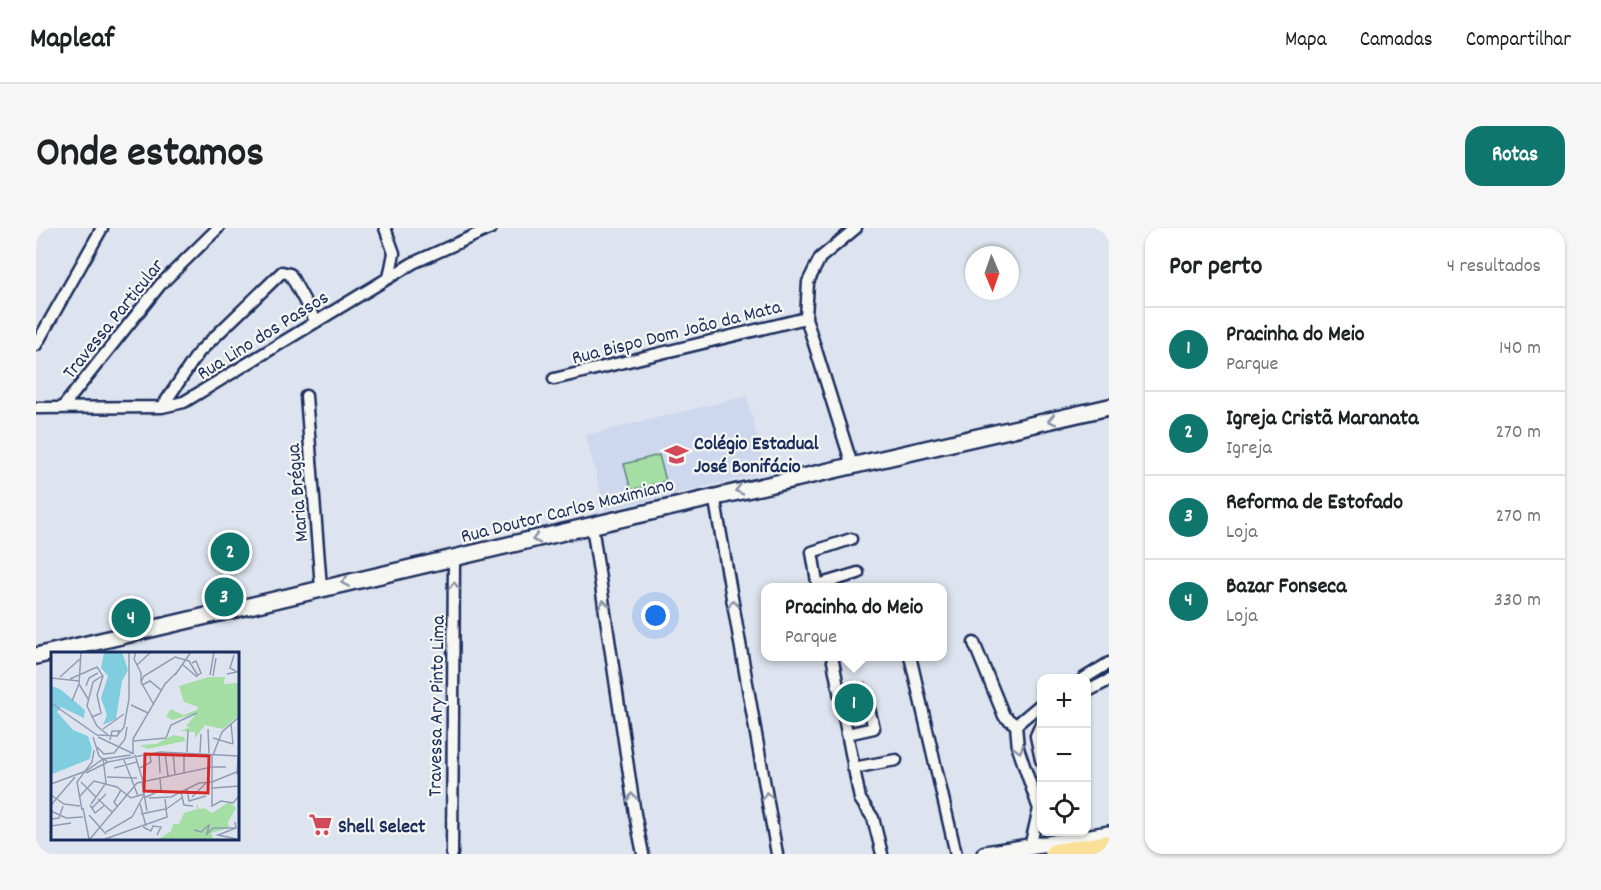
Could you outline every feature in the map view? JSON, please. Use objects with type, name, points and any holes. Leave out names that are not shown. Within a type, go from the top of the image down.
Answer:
[{"type":"highway","points":[[1055,854],[1109,845]]},
{"type":"main road","name":"Rua Doutor Carlos Maximiano","points":[[52,652],[321,586],[454,558],[714,495],[1109,407]]},
{"type":"main road","name":"Rua Doutor Carlos Maximiano","points":[[36,656],[51,652]]},
{"type":"main road","points":[[1091,835],[1109,834]]},
{"type":"main road","points":[[985,854],[1030,847],[1069,836]]},
{"type":"street","points":[[36,345],[102,228]]},
{"type":"street","name":"Travessa Particular","points":[[62,408],[160,285],[218,228]]},
{"type":"street","points":[[385,228],[394,253],[399,258],[413,263]]},
{"type":"street","points":[[852,465],[806,318],[808,282],[820,258],[856,228]]},
{"type":"street","name":"Rua Lino dos Passos","points":[[36,408],[162,407],[192,399],[244,364],[413,263],[485,229]]},
{"type":"street","points":[[389,278],[394,253]]},
{"type":"street","points":[[162,407],[199,352],[282,272],[287,271],[316,322]]},
{"type":"street","name":"Rua Bispo Dom João da Mata","points":[[554,379],[806,318]]},
{"type":"street","name":"Maria Brégua","points":[[306,396],[321,586]]},
{"type":"street","points":[[714,495],[777,854]]},
{"type":"street","points":[[592,525],[643,854]]},
{"type":"street","points":[[817,583],[811,554],[816,549],[850,539]]},
{"type":"street","name":"Travessa Ary Pinto Lima","points":[[452,854],[454,558]]},
{"type":"street","points":[[827,583],[858,573]]},
{"type":"street","points":[[974,643],[1004,716],[1016,725],[1018,748],[1039,809],[1036,830],[1030,847]]},
{"type":"street","points":[[836,661],[839,692],[860,799],[873,818],[882,854]]},
{"type":"street","points":[[911,661],[956,854]]},
{"type":"street","points":[[1090,674],[1109,663]]},
{"type":"street","points":[[1091,689],[1109,680]]},
{"type":"street","points":[[839,692],[864,690],[874,728],[847,734]]},
{"type":"street","points":[[1016,725],[1037,707]]},
{"type":"street","points":[[853,768],[896,760]]},
{"type":"shaded area","name":"Colégio Estadual José Bonifácio","points":[[747,396],[766,472],[605,511],[586,435]]},
{"type":"green space","points":[[659,455],[666,481],[631,490],[624,464]]},
{"type":"place","name":"Colégio Estadual José Bonifácio","points":[[676,454]]},
{"type":"place","name":"Igreja Cristã Maranata","points":[[230,552]]},
{"type":"place","name":"Reforma de Estofado","points":[[224,597]]},
{"type":"place","name":"Bazar Fonseca","points":[[131,618]]},
{"type":"place","name":"Pracinha do Meio","points":[[854,703]]},
{"type":"place","name":"Shell Select","points":[[320,825]]}]
